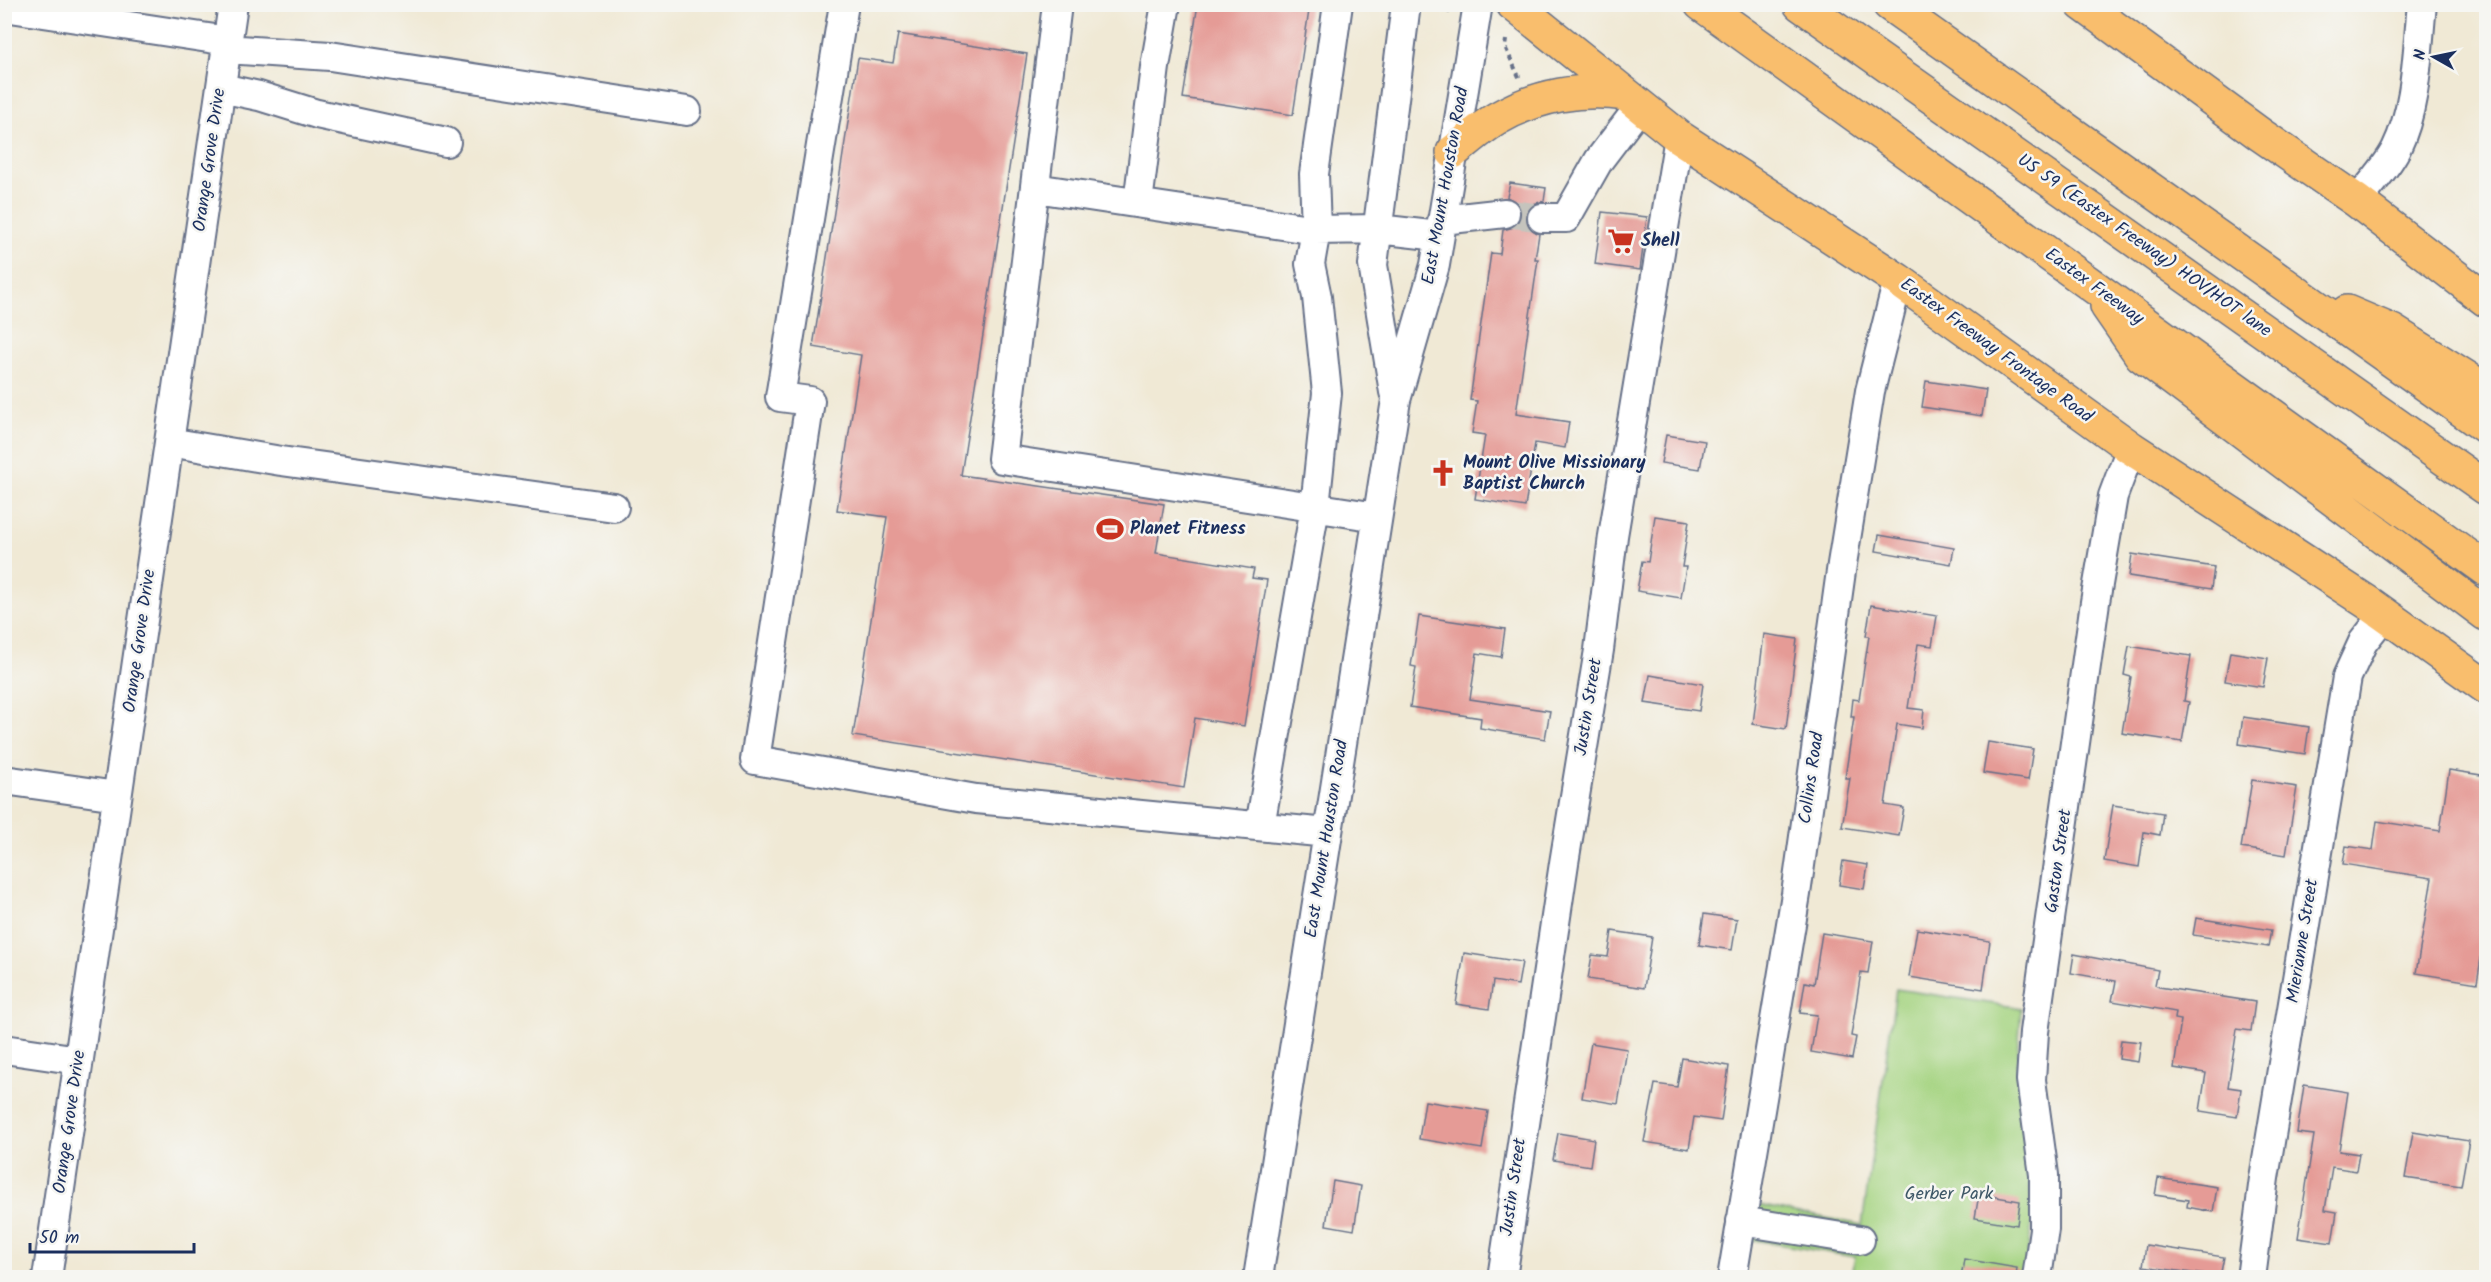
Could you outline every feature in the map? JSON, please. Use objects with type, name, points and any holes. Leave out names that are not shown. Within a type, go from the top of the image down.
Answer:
[{"type":"main road","name":"Eastex Freeway Frontage Road","points":[[1513,4],[1679,137],[1898,280],[2131,448],[2385,614],[2487,687]]},
{"type":"main road","points":[[1542,4],[1552,35]]},
{"type":"main road","name":"Eastex Freeway","points":[[1701,4],[2487,569]]},
{"type":"main road","name":"US 59 (Eastex Freeway) HOV/HOT lane","points":[[1800,4],[2487,489]]},
{"type":"main road","points":[[1889,4],[2487,427]]},
{"type":"main road","points":[[2082,4],[2261,135],[2358,201],[2487,300]]},
{"type":"main road","points":[[1453,152],[1498,118],[1544,99],[1601,90],[1632,100]]},
{"type":"main road","points":[[2094,287],[2141,356],[2487,614]]},
{"type":"main road","points":[[2289,287],[2392,331],[2487,390]]},
{"type":"street","name":"Orange Grove Drive","points":[[47,1278],[233,4]]},
{"type":"street","points":[[844,4],[780,396],[810,401],[755,760],[976,799],[1328,833]]},
{"type":"street","points":[[1057,4],[1002,459],[1377,517]]},
{"type":"street","points":[[1138,203],[1155,67],[1166,4]]},
{"type":"street","points":[[1260,826],[1315,507],[1327,393],[1317,297],[1310,264],[1316,230],[1314,174],[1338,4]]},
{"type":"street","name":"East Mount Houston Road","points":[[1395,400],[1373,265],[1406,4]]},
{"type":"street","name":"East Mount Houston Road","points":[[1258,1278],[1395,400],[1435,265],[1478,4]]},
{"type":"street","points":[[2358,201],[2395,151],[2405,127],[2411,100],[2422,4]]},
{"type":"street","points":[[4,7],[227,45],[330,56],[687,111]]},
{"type":"street","points":[[221,88],[259,96],[317,114],[446,142]]},
{"type":"street","points":[[1542,218],[1566,218],[1632,100]]},
{"type":"street","name":"Justin Street","points":[[1502,1278],[1564,863],[1599,650],[1615,524],[1679,137]]},
{"type":"street","points":[[1035,188],[1316,230],[1441,228],[1505,213]]},
{"type":"street","name":"Collins Road","points":[[1732,1278],[1796,894],[1842,564],[1870,391],[1898,280]]},
{"type":"street","points":[[170,442],[281,461],[614,507]]},
{"type":"street","name":"Gaston Street","points":[[2037,1278],[2044,1229],[2044,1175],[2031,1080],[2034,1032],[2095,602],[2113,496],[2131,448]]},
{"type":"street","name":"Mierianne Street","points":[[2251,1278],[2264,1178],[2347,677],[2363,642],[2385,614]]},
{"type":"street","points":[[4,780],[117,796]]},
{"type":"street","points":[[4,1049],[79,1060]]},
{"type":"street","points":[[1740,1221],[1860,1240]]},
{"type":"path","points":[[1430,4],[1450,12]]},
{"type":"path","points":[[1505,47],[1506,40]]},
{"type":"path","points":[[1498,42],[1505,47],[1522,84]]},
{"type":"green space","name":"Gerber Park","points":[[1896,989],[2021,1008],[2017,1072],[2029,1160],[2032,1223],[2024,1277],[1852,1277],[1855,1257],[1753,1240],[1757,1205],[1862,1225]]},
{"type":"building","points":[[1198,4],[1310,4],[1293,115],[1183,98]]},
{"type":"building","points":[[898,34],[1027,54],[961,475],[1164,504],[1156,553],[1254,569],[1252,578],[1267,580],[1244,726],[1195,718],[1184,788],[853,736],[887,517],[837,510],[861,355],[813,347],[858,58],[893,63]]},
{"type":"building","points":[[1510,183],[1546,188],[1544,201],[1533,204],[1528,209],[1526,217],[1528,227],[1539,234],[1535,259],[1538,259],[1516,414],[1569,422],[1565,448],[1535,443],[1525,507],[1475,499],[1485,435],[1472,433],[1477,401],[1470,400],[1491,253],[1500,254],[1503,230],[1514,227],[1520,219],[1519,204],[1507,197]]},
{"type":"building","name":"Shell","points":[[1602,212],[1647,217],[1640,270],[1595,264]]},
{"type":"building","points":[[1926,381],[1986,390],[1982,416],[1922,407]]},
{"type":"building","points":[[1666,435],[1705,441],[1700,469],[1661,463]]},
{"type":"building","points":[[1655,516],[1689,521],[1682,567],[1686,567],[1681,598],[1637,591],[1642,561],[1648,562]]},
{"type":"building","points":[[1879,535],[1954,548],[1951,564],[1876,551]]},
{"type":"building","points":[[2132,554],[2214,567],[2211,589],[2129,576]]},
{"type":"building","points":[[1871,605],[1937,616],[1932,646],[1918,644],[1908,708],[1924,710],[1922,728],[1897,724],[1885,805],[1904,808],[1899,836],[1842,827],[1850,778],[1845,778],[1854,717],[1851,717],[1853,699],[1859,700],[1869,636],[1866,636]]},
{"type":"building","points":[[1419,616],[1505,629],[1501,657],[1477,653],[1470,699],[1550,711],[1545,739],[1480,728],[1481,718],[1410,707],[1416,667],[1411,666]]},
{"type":"building","points":[[1764,634],[1797,639],[1786,729],[1753,724]]},
{"type":"building","points":[[2129,646],[2191,656],[2184,701],[2189,702],[2182,742],[2122,733],[2131,677],[2124,675]]},
{"type":"building","points":[[2230,652],[2268,658],[2263,687],[2225,681]]},
{"type":"building","points":[[1650,675],[1703,684],[1699,711],[1645,703]]},
{"type":"building","points":[[2243,717],[2309,727],[2305,754],[2239,744]]},
{"type":"building","points":[[1988,742],[2033,749],[2028,780],[1983,773]]},
{"type":"building","points":[[2449,770],[2487,776],[2487,921],[2477,983],[2416,973],[2432,878],[2343,864],[2346,846],[2373,850],[2377,821],[2440,831]]},
{"type":"building","points":[[2252,780],[2297,787],[2286,855],[2241,848]]},
{"type":"building","points":[[2113,805],[2163,813],[2160,835],[2144,832],[2139,867],[2104,861]]},
{"type":"building","points":[[1843,861],[1868,865],[1864,889],[1839,885]]},
{"type":"building","points":[[1704,914],[1737,919],[1732,950],[1699,945]]},
{"type":"building","points":[[2196,918],[2271,930],[2268,947],[2193,935]]},
{"type":"building","points":[[1917,929],[1990,941],[1983,989],[1909,977]]},
{"type":"building","points":[[1612,931],[1652,937],[1644,988],[1588,979],[1592,955],[1608,957]]},
{"type":"building","points":[[1822,933],[1873,941],[1868,973],[1861,972],[1851,1036],[1856,1037],[1852,1059],[1811,1052],[1817,1015],[1800,1013],[1805,982],[1814,984]]},
{"type":"building","points":[[1464,953],[1522,962],[1518,985],[1493,981],[1489,1009],[1456,1004]]},
{"type":"building","points":[[2074,954],[2158,970],[2155,985],[2159,987],[2255,1002],[2251,1031],[2237,1029],[2228,1087],[2241,1089],[2237,1117],[2200,1111],[2206,1073],[2174,1068],[2181,1020],[2175,1019],[2176,1012],[2112,1001],[2116,981],[2071,973]]},
{"type":"building","points":[[2121,1040],[2141,1042],[2138,1062],[2119,1059]]},
{"type":"building","points":[[1591,1043],[1627,1049],[1618,1104],[1582,1098]]},
{"type":"building","points":[[1682,1058],[1729,1066],[1721,1121],[1694,1117],[1689,1149],[1644,1142],[1655,1084],[1677,1087]]},
{"type":"building","points":[[2304,1085],[2348,1092],[2339,1151],[2359,1154],[2356,1171],[2332,1167],[2325,1210],[2337,1212],[2332,1243],[2298,1238],[2314,1135],[2297,1133]]},
{"type":"building","points":[[1425,1101],[1488,1111],[1482,1149],[1419,1139]]},
{"type":"building","points":[[2413,1132],[2469,1141],[2461,1186],[2405,1178]]},
{"type":"building","points":[[1558,1133],[1594,1139],[1590,1166],[1553,1160]]},
{"type":"building","points":[[2158,1178],[2217,1187],[2213,1212],[2187,1207],[2188,1200],[2155,1195]]},
{"type":"building","points":[[1333,1181],[1361,1186],[1354,1230],[1326,1225]]},
{"type":"building","points":[[1979,1194],[2020,1201],[2017,1225],[1975,1218]]},
{"type":"building","points":[[2146,1245],[2224,1257],[2220,1277],[2143,1266]]},
{"type":"building","points":[[1964,1259],[2017,1268],[2016,1278],[1961,1278]]},
{"type":"tunnel","points":[[1505,213],[1542,218]]},
{"type":"place","name":"Shell","points":[[1621,241]]},
{"type":"place","name":"Mount Olive Missionary Baptist Church","points":[[1443,473]]},
{"type":"place","name":"Planet Fitness","points":[[1110,529]]}]
